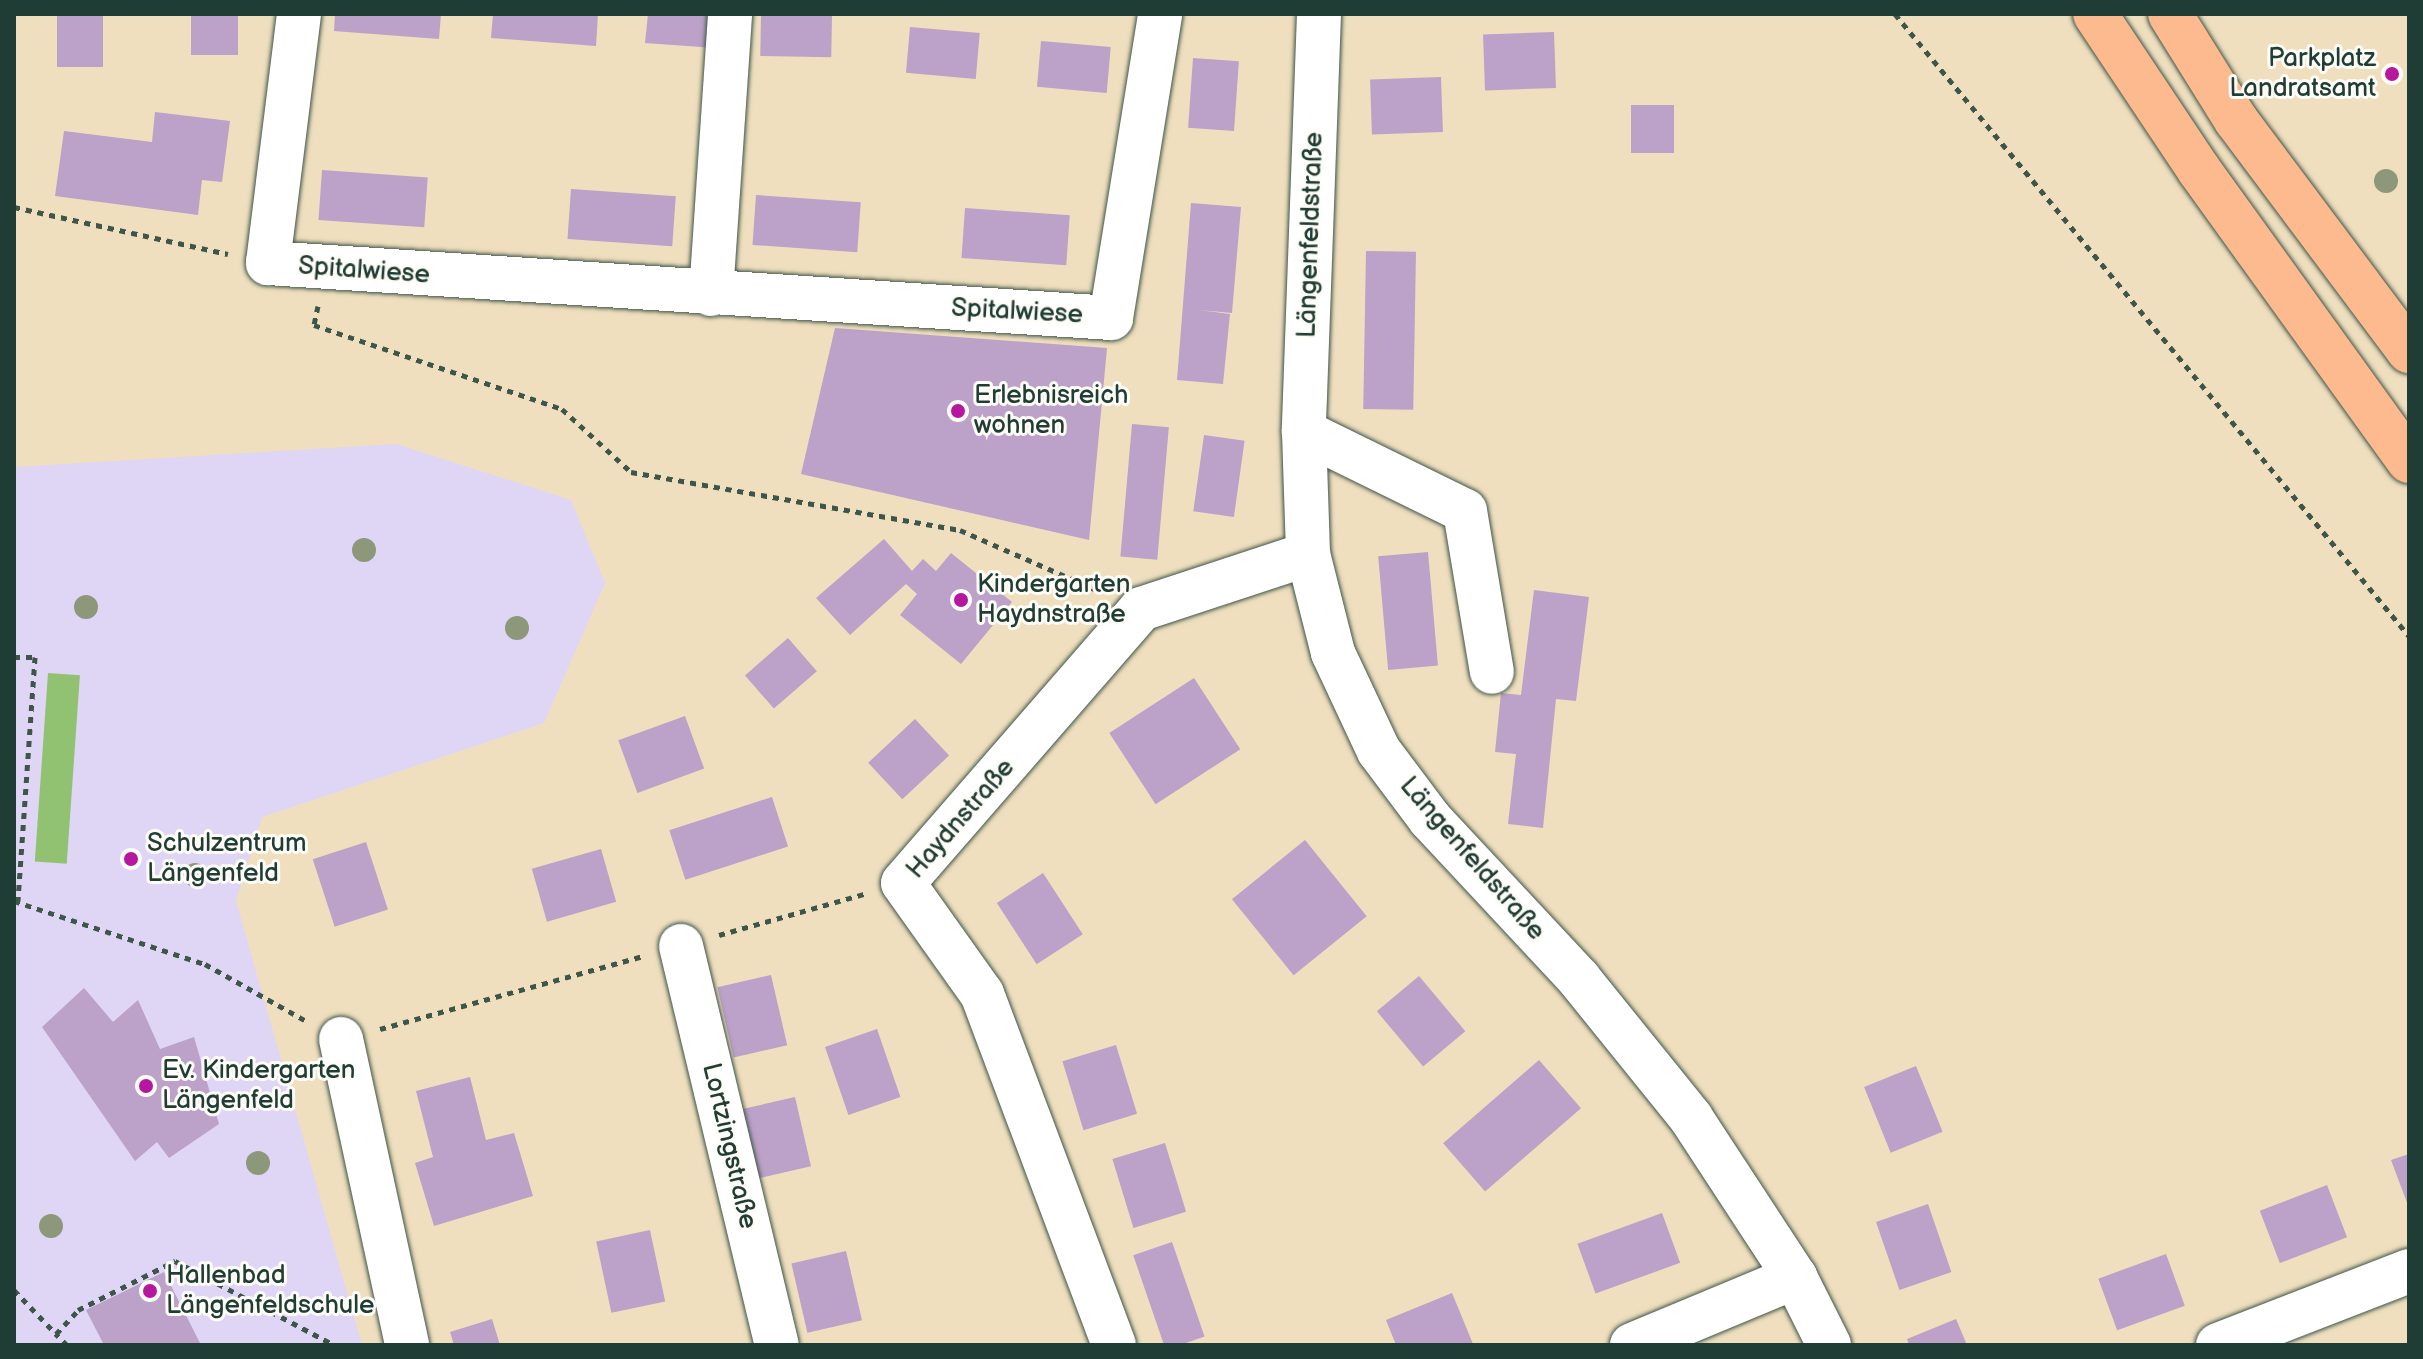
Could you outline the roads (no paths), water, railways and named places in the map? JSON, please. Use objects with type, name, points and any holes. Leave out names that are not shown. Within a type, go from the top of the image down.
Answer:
[{"type":"highway","points":[[2095,14],[2199,170],[2409,461]]},
{"type":"highway","points":[[2170,14],[2236,120],[2409,351]]},
{"type":"street","name":"Spitalwiese","points":[[299,14],[268,263],[326,270],[1111,318],[1160,14]]},
{"type":"street","points":[[711,294],[730,14]]},
{"type":"street","name":"Längenfeldstraße","points":[[1319,14],[1304,432],[1308,554],[1333,653],[1379,751],[1430,819],[1579,979],[1691,1118],[1795,1277],[1829,1345]]},
{"type":"street","points":[[1304,432],[1465,511],[1492,672]]},
{"type":"street","name":"Haydnstraße","points":[[1114,1345],[982,994],[903,883],[1141,609],[1308,554]]},
{"type":"street","name":"Lortzingstraße","points":[[681,946],[777,1345]]},
{"type":"street","points":[[341,1039],[407,1345]]},
{"type":"street","points":[[2241,1340],[2409,1271]]},
{"type":"street","points":[[1632,1345],[1795,1277]]},
{"type":"place","name":"Parkplatz Landratsamt","points":[[2392,74]]},
{"type":"place","name":"Erlebnisreich wohnen","points":[[958,411]]},
{"type":"place","name":"Kindergarten Haydnstraße","points":[[961,600]]},
{"type":"place","name":"Schulzentrum Längenfeld","points":[[131,859]]},
{"type":"place","name":"Ev. Kindergarten Längenfeld","points":[[146,1086]]},
{"type":"place","name":"Hallenbad Längenfeldschule","points":[[150,1291]]}]
